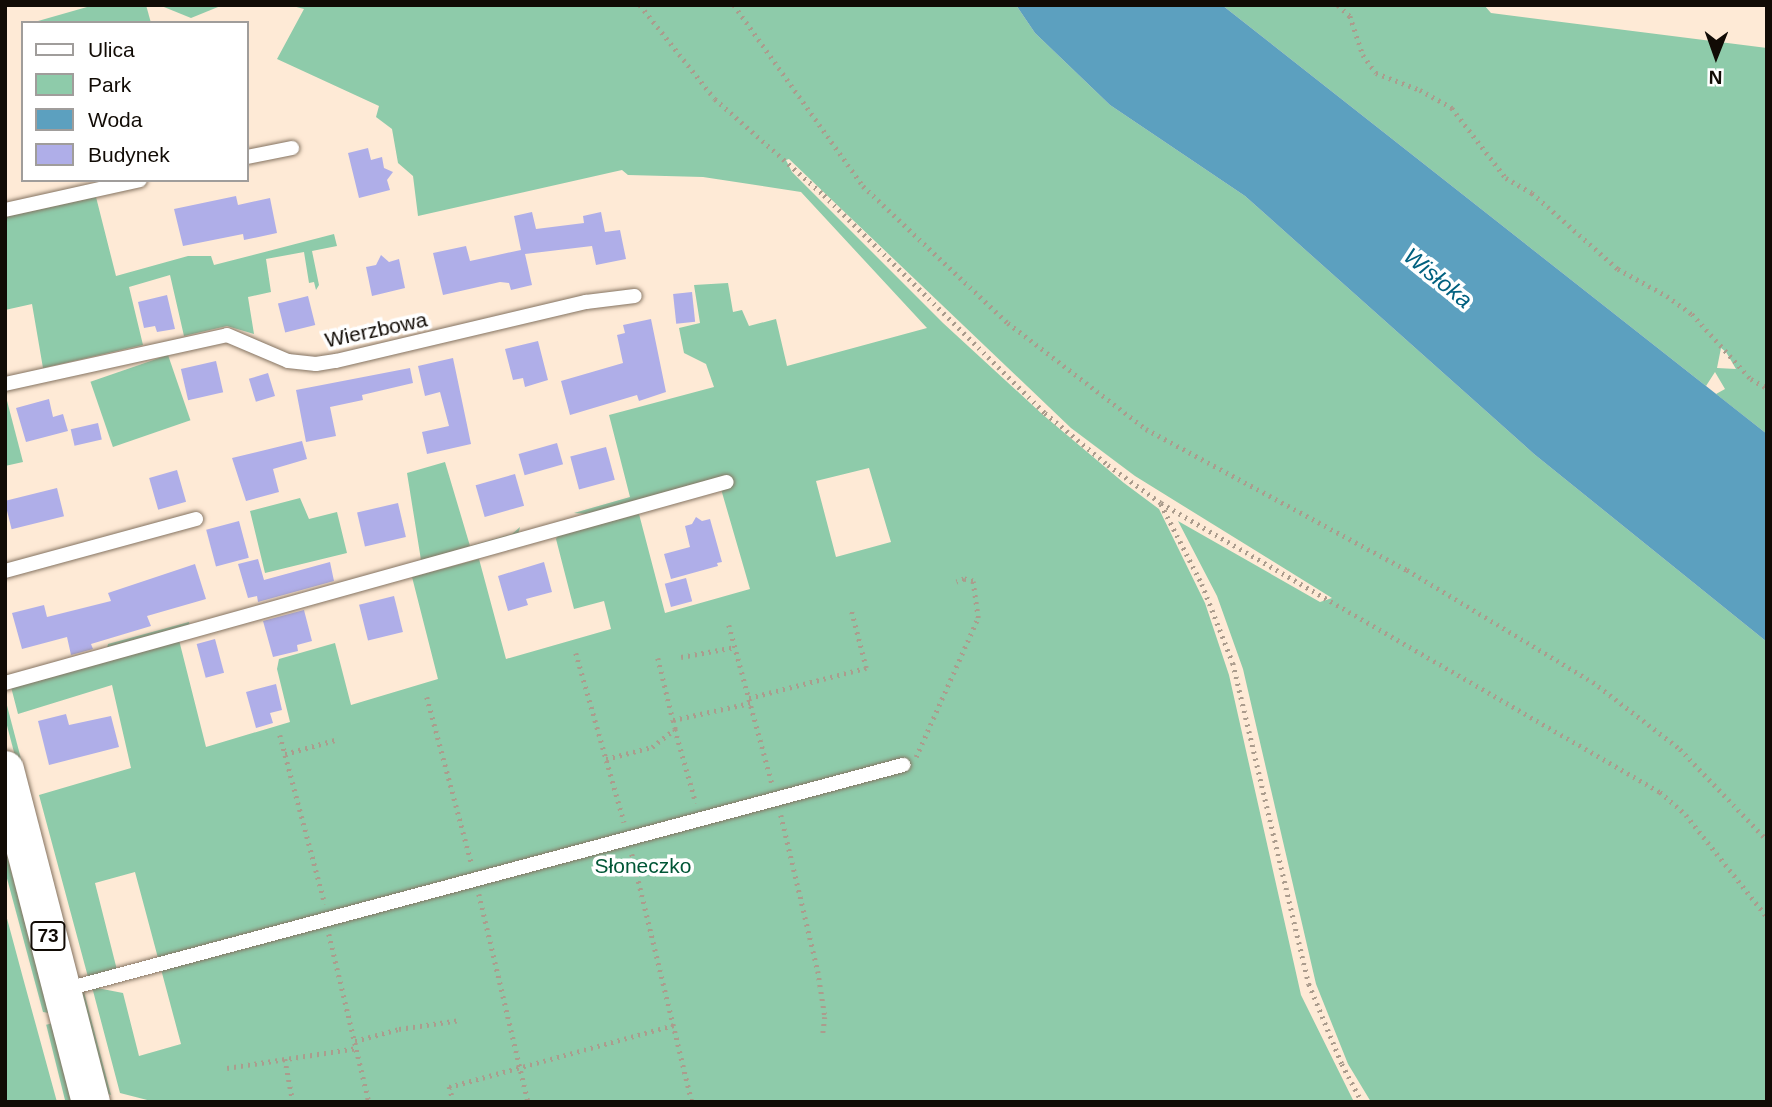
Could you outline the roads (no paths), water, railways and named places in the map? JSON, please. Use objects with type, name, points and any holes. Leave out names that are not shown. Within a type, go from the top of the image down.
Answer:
[{"type":"main road","name":"73","points":[[5,770],[91,1102]]},
{"type":"lane","points":[[248,157],[292,148]]},
{"type":"lane","points":[[5,210],[131,182]]},
{"type":"lane","name":"Wierzbowa","points":[[5,384],[227,335],[288,361],[316,364],[335,362],[586,302],[635,296]]},
{"type":"lane","points":[[5,682],[727,482]]},
{"type":"lane","points":[[5,571],[195,519]]},
{"type":"lane","points":[[62,991],[904,765]]},
{"type":"water","name":"Wisłoka","points":[[1016,5],[1222,5],[1767,434],[1767,642],[1534,454],[1245,196],[1110,105],[1035,33]]},
{"type":"park label","name":"Słoneczko","points":[[643,866]]}]
